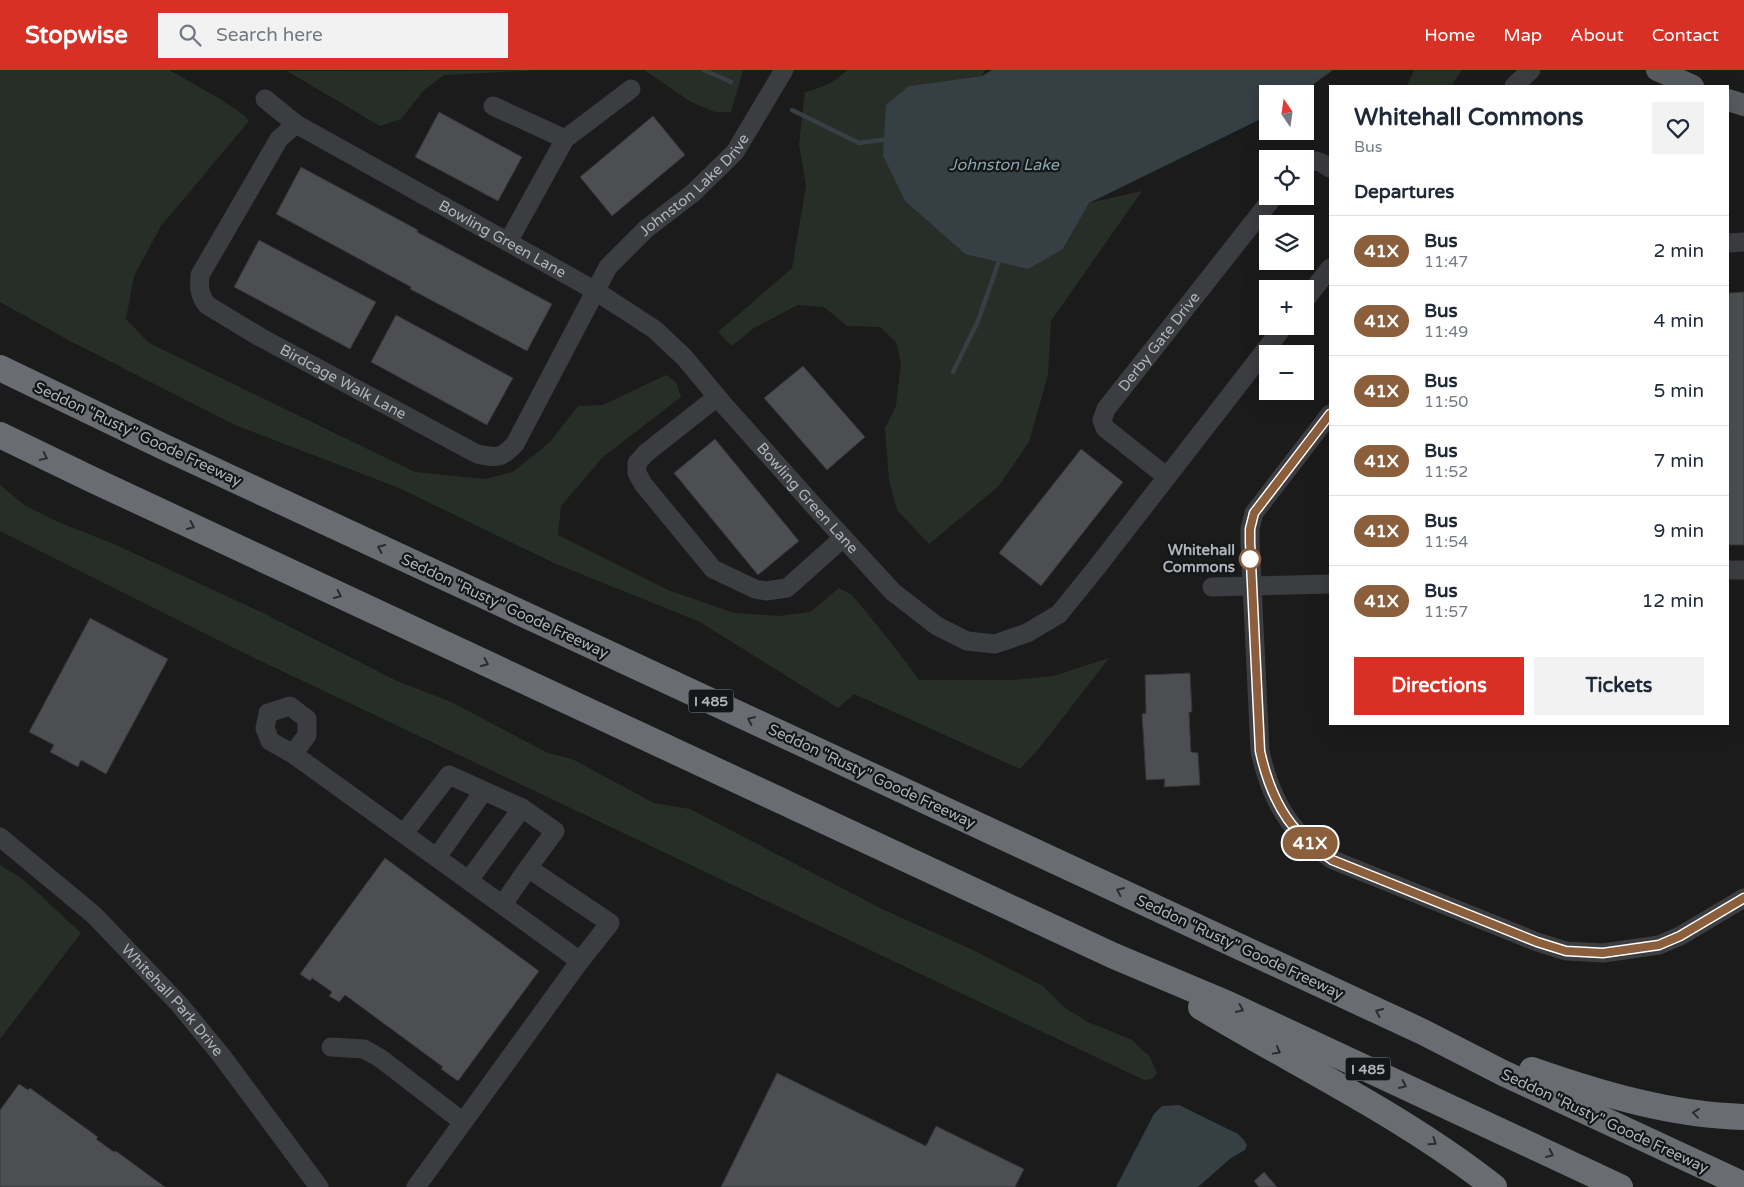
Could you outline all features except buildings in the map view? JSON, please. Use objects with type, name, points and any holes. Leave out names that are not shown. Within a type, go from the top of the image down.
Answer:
[{"type":"highway","name":"Seddon \"Rusty\" Goode Freeway","points":[[0,368],[164,448],[1423,1032],[1503,1073],[1744,1185]]},
{"type":"highway","name":"I 485","points":[[0,435],[1114,956],[1228,1004],[1620,1187]]},
{"type":"highway","points":[[1114,956],[1425,1137],[1494,1187]]},
{"type":"highway","points":[[1423,1032],[1597,1092],[1644,1104],[1685,1111],[1744,1117]]},
{"type":"main road","points":[[1657,70],[1691,85]]},
{"type":"main road","points":[[1729,100],[1744,105]]},
{"type":"street","name":"Johnston Lake Drive","points":[[594,290],[608,267],[646,229],[693,193],[735,152],[784,70]]},
{"type":"street","points":[[1515,85],[1531,70]]},
{"type":"street","points":[[508,242],[565,139],[631,89]]},
{"type":"street","name":"Bowling Green Lane","points":[[265,99],[296,124],[594,290],[654,329],[684,357],[717,397],[893,592],[937,626],[967,641],[995,644],[1027,634],[1059,614],[1277,335]]},
{"type":"street","points":[[493,106],[565,139]]},
{"type":"street","name":"Birdcage Walk Lane","points":[[296,124],[279,139],[200,275],[199,290],[207,305],[260,338],[477,454],[494,458],[505,454],[515,444],[594,290]]},
{"type":"street","points":[[1314,160],[1329,167]]},
{"type":"street","name":"Derby Gate Drive","points":[[1167,477],[1105,428],[1102,420],[1106,409],[1267,205]]},
{"type":"street","points":[[1729,243],[1744,242]]},
{"type":"street","points":[[1314,288],[1329,269]]},
{"type":"street","points":[[717,397],[646,453],[637,463],[637,473],[643,484],[713,569],[755,589],[775,591],[787,588],[843,538]]},
{"type":"street","points":[[1329,415],[1254,513],[1250,529],[1251,586],[1260,751],[1264,772],[1287,819],[1304,838],[1332,860],[1537,942],[1566,951],[1603,953],[1659,945],[1680,936],[1744,898]]},
{"type":"street","points":[[1729,570],[1744,570]]},
{"type":"street","points":[[1212,586],[1329,584]]},
{"type":"street","points":[[293,754],[580,961]]},
{"type":"street","points":[[404,833],[449,775],[522,808],[555,831],[502,904]]},
{"type":"street","points":[[437,857],[483,792]]},
{"type":"street","points":[[469,880],[522,808]]},
{"type":"street","name":"Whitehall Park Drive","points":[[0,837],[94,915],[180,1004],[221,1054],[319,1187]]},
{"type":"street","points":[[416,1187],[580,961],[610,923],[528,868]]},
{"type":"street","points":[[331,1047],[364,1049],[380,1058],[463,1122]]},
{"type":"shaded area","points":[[0,70],[169,70],[222,100],[249,121],[161,226],[134,276],[126,319],[149,343],[415,472],[485,479],[513,472],[550,442],[578,406],[603,405],[666,375],[676,382],[681,397],[603,457],[561,506],[558,535],[668,590],[734,613],[779,616],[810,612],[839,588],[852,595],[919,680],[1014,680],[1053,676],[1109,658],[1041,746],[1020,769],[854,694],[838,708],[700,622],[554,563],[399,488],[235,425],[72,342],[0,302]]},
{"type":"shaded area","points":[[542,70],[444,75],[424,90],[401,119],[380,126],[287,71]]},
{"type":"shaded area","points":[[644,70],[743,71],[731,112],[715,112],[691,102]]},
{"type":"shaded area","points":[[847,70],[985,70],[982,76],[910,86],[883,156],[905,201],[965,254],[1063,249],[1089,203],[1142,191],[1051,321],[1048,375],[1029,442],[998,487],[929,544],[897,510],[889,480],[885,428],[896,406],[901,363],[896,342],[880,327],[847,326],[824,307],[798,305],[754,328],[732,346],[718,332],[792,268],[806,186],[799,144],[805,92],[828,84]]},
{"type":"shaded area","points":[[1414,70],[1462,70],[1452,85],[1407,85]]},
{"type":"shaded area","points":[[0,485],[24,505],[58,522],[114,544],[261,612],[397,681],[451,702],[548,753],[572,759],[654,803],[690,809],[882,909],[975,951],[1043,986],[1065,1008],[1088,1022],[1132,1040],[1150,1057],[1157,1073],[1153,1079],[1144,1080],[240,651],[0,531]]},
{"type":"shaded area","points":[[0,865],[24,880],[81,933],[0,1039]]},
{"type":"water","name":"Johnston Lake","points":[[992,70],[1333,70],[1312,85],[1259,85],[1259,120],[1089,203],[1063,249],[1028,269],[965,254],[905,201],[883,156],[886,105],[909,86],[982,76]]},
{"type":"water","points":[[1179,1105],[1238,1134],[1247,1145],[1245,1150],[1231,1158],[1198,1187],[1116,1187],[1154,1114],[1162,1106]]},
{"type":"waterway","points":[[704,70],[731,82]]},
{"type":"waterway","points":[[792,110],[859,143],[889,139]]},
{"type":"waterway","points":[[953,372],[978,321],[1000,258]]},
{"type":"bus line","name":"41X","points":[[1329,415],[1254,513],[1250,529],[1251,586],[1260,751],[1264,772],[1287,819],[1304,838],[1332,860],[1537,942],[1566,951],[1603,953],[1659,945],[1680,936],[1744,898]]},
{"type":"place","name":"Whitehall Commons","points":[[1250,559]]}]
